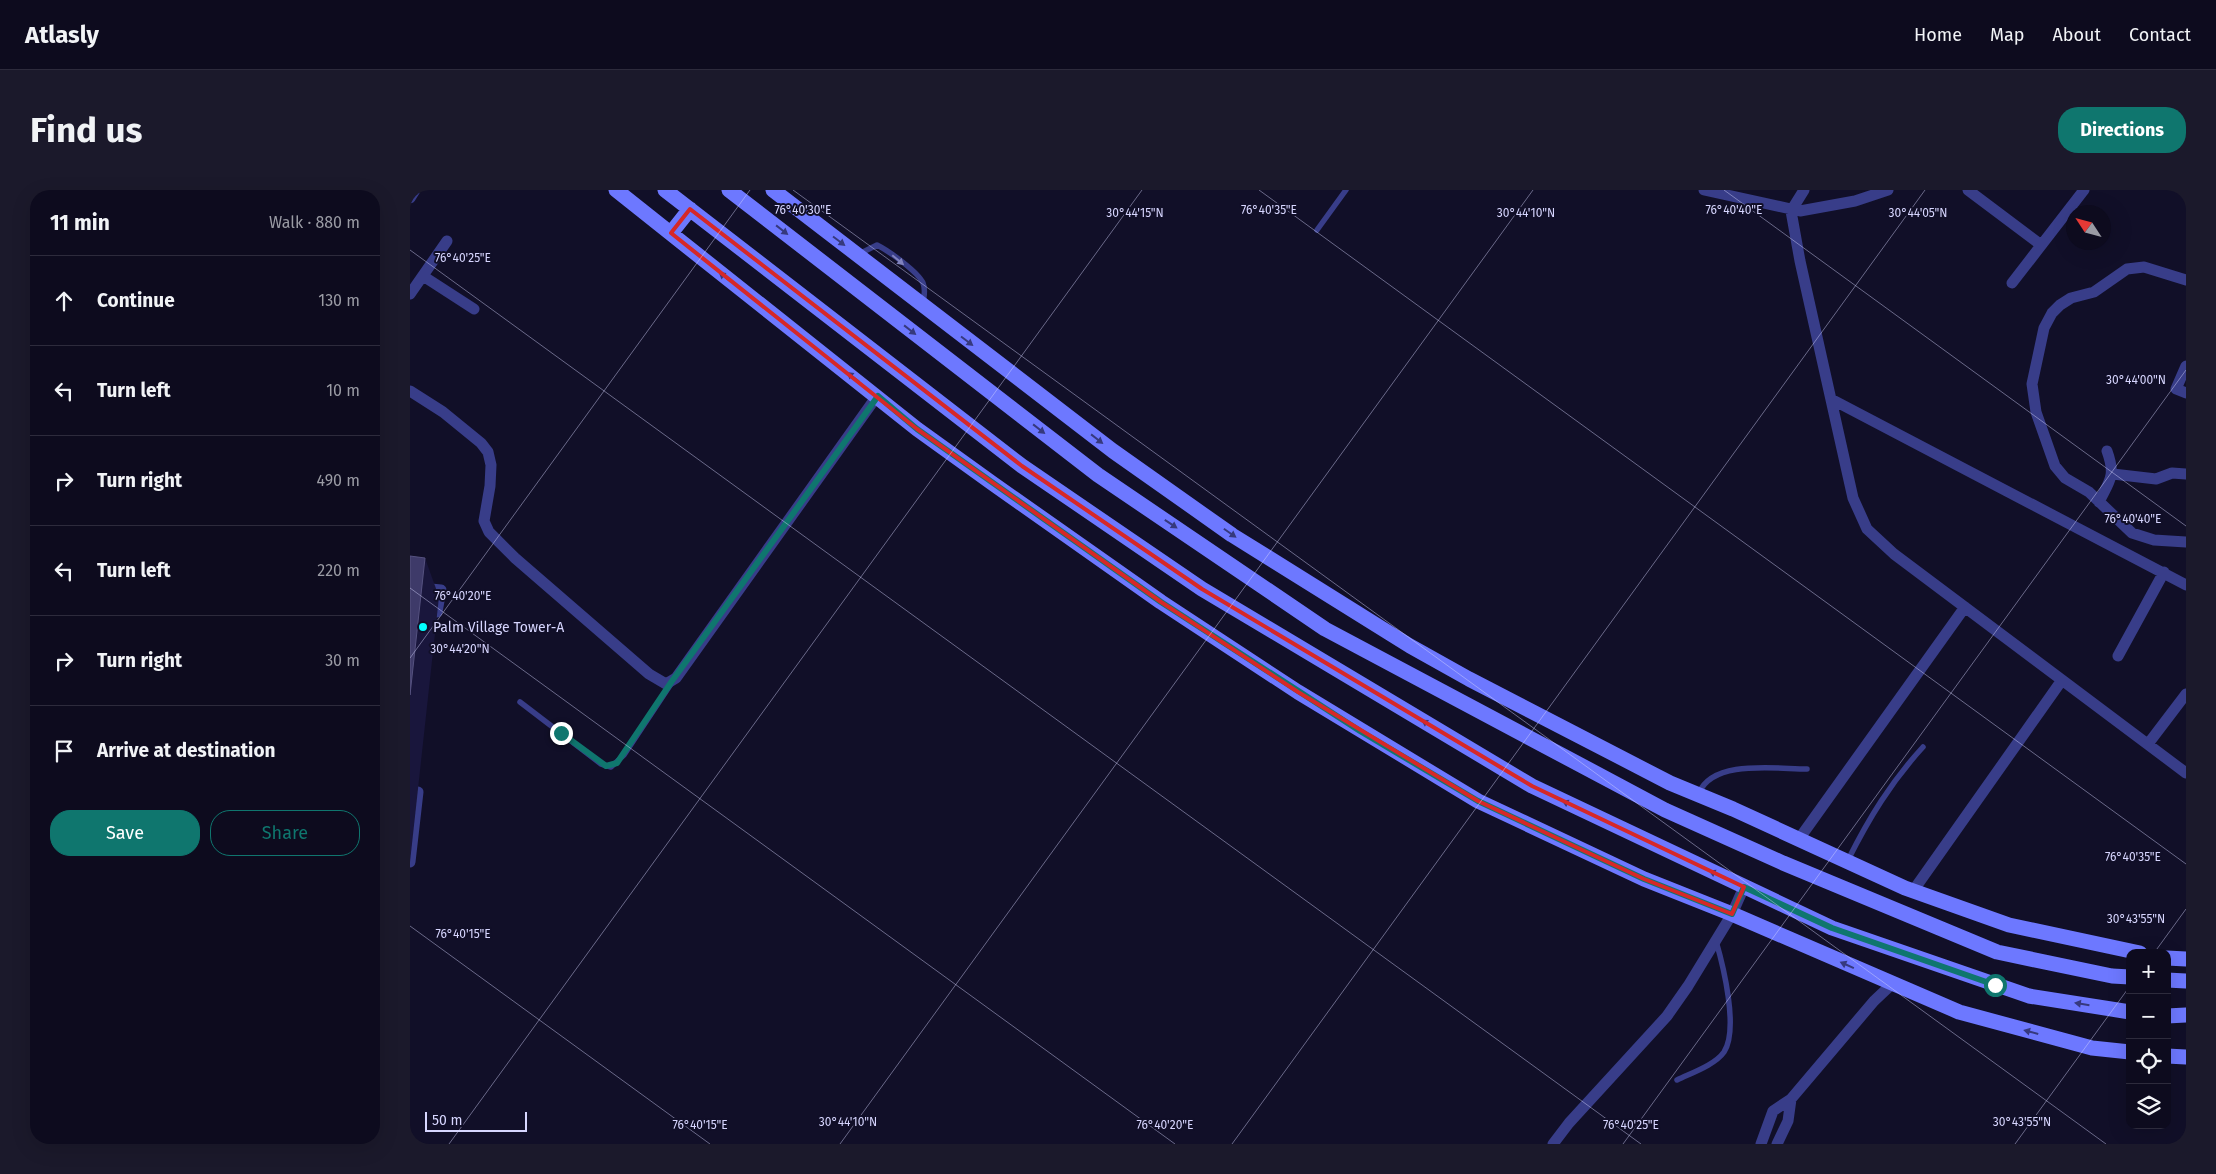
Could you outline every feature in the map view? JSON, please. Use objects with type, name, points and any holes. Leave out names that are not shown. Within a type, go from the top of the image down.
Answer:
[{"type":"street","points":[[410,198],[415,190]]},
{"type":"street","points":[[616,190],[878,396],[917,429],[1161,602],[1360,731],[1478,801],[1644,879],[1732,914],[1958,1012],[2092,1048],[2126,1052]]},
{"type":"street","points":[[665,190],[1022,466],[1202,589],[1532,786],[1832,928],[2030,996],[2126,1011]]},
{"type":"street","points":[[729,190],[1098,475],[1325,629],[1665,810],[1791,867],[1997,952],[2112,976],[2126,977]]},
{"type":"street","points":[[773,190],[1113,451],[1232,535],[1410,646],[1598,748],[1913,891],[2009,925],[2126,950]]},
{"type":"street","points":[[1704,190],[1717,191],[1791,210],[1828,206],[1888,190]]},
{"type":"street","points":[[1804,190],[1791,210],[1800,261],[1853,498],[1867,529],[1894,554],[2186,773]]},
{"type":"street","points":[[1968,190],[2041,245]]},
{"type":"street","points":[[2012,283],[2084,190]]},
{"type":"street","points":[[671,233],[690,209]]},
{"type":"street","points":[[410,294],[447,242]]},
{"type":"street","points":[[2186,280],[2144,267],[2127,268],[2094,292],[2071,298],[2060,305],[2052,313],[2044,328],[2032,384],[2036,412],[2058,471],[2073,484],[2089,492],[2121,524],[2140,537],[2186,542]]},
{"type":"street","points":[[423,276],[474,309]]},
{"type":"street","points":[[2186,366],[2176,389],[2186,394]]},
{"type":"street","points":[[410,391],[443,412],[481,443],[488,452],[490,486],[484,521],[494,537],[663,684],[672,681],[878,396]]},
{"type":"street","points":[[1831,399],[2186,585]]},
{"type":"street","points":[[2099,502],[2113,474],[2107,451]]},
{"type":"street","points":[[2113,474],[2156,479],[2172,473],[2186,474]]},
{"type":"street","points":[[2118,656],[2164,572]]},
{"type":"street","points":[[410,587],[441,590],[436,624]]},
{"type":"street","points":[[1799,840],[1964,607]]},
{"type":"street","points":[[1913,891],[2062,680]]},
{"type":"street","points":[[2148,744],[2186,694]]},
{"type":"street","points":[[410,862],[414,798],[419,779]]},
{"type":"street","points":[[1553,1144],[1569,1123],[1667,1016],[1688,986],[1732,914],[1744,887]]},
{"type":"street","points":[[2171,958],[2186,959]]},
{"type":"street","points":[[2171,980],[2186,981]]},
{"type":"street","points":[[1765,1143],[1773,1111],[1792,1099],[1874,1001],[1892,984]]},
{"type":"street","points":[[2171,1016],[2186,1015]]},
{"type":"street","points":[[2171,1056],[2186,1057]]},
{"type":"street","points":[[1777,1144],[1788,1121],[1792,1099]]},
{"type":"lane","points":[[1318,230],[1346,190]]},
{"type":"lane","points":[[857,255],[877,245],[886,249],[922,281],[925,289],[923,306]]},
{"type":"lane","points":[[520,702],[601,764],[611,766],[624,755],[672,681]]},
{"type":"lane","points":[[1848,862],[1875,808],[1901,771],[1923,748]]},
{"type":"lane","points":[[1698,795],[1703,783],[1712,776],[1733,770],[1807,769]]},
{"type":"lane","points":[[1677,1080],[1720,1056],[1726,1046],[1729,1020],[1727,986],[1716,939]]},
{"type":"highlighted area","points":[[690,209],[1022,466],[1202,589],[1532,786],[1744,887],[1732,914],[1644,879],[1478,801],[1298,692],[1161,602],[917,429],[671,233]]},
{"type":"building","points":[[410,556],[425,558],[410,695]]},
{"type":"place","name":"Palm Village Tower-A","points":[[423,627]]},
{"type":"route","points":[[561,733],[601,764],[611,766],[617,763],[672,681],[878,396],[917,429],[1161,602],[1344,721],[1478,801],[1644,879],[1732,914],[1744,887],[1832,928],[1995,985]]}]
